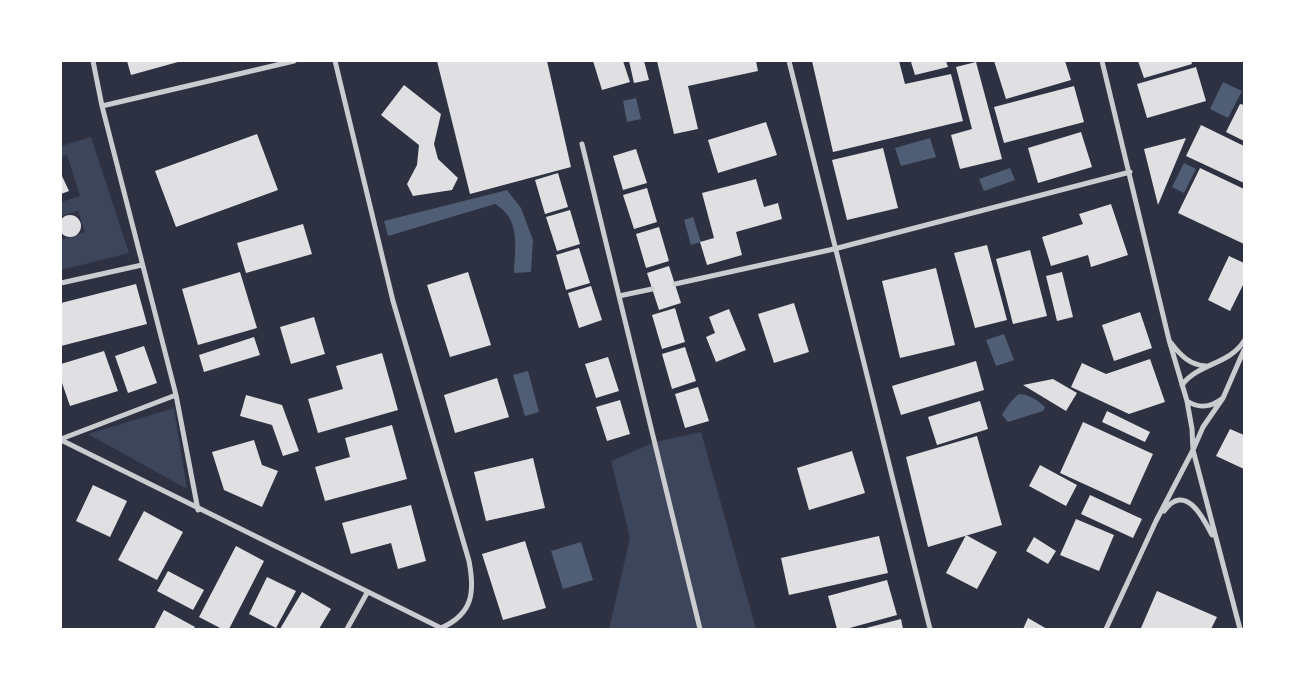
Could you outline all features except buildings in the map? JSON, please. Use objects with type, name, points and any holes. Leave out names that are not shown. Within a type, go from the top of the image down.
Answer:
[{"type":"street","points":[[93,61],[102,106],[176,395],[198,510]]},
{"type":"street","points":[[102,106],[266,64],[294,61]]},
{"type":"street","points":[[61,440],[198,510],[441,628],[454,622],[465,610],[472,592],[472,576],[393,301],[335,61]]},
{"type":"street","points":[[789,61],[834,249],[930,629]]},
{"type":"street","points":[[1102,61],[1169,340],[1187,401],[1192,428],[1193,450],[1216,544],[1240,629]]},
{"type":"street","points":[[582,144],[700,629]]},
{"type":"street","points":[[675,284],[834,249],[1130,172]]},
{"type":"street","points":[[61,283],[142,265]]},
{"type":"street","points":[[620,296],[652,289]]},
{"type":"street","points":[[1169,340],[1184,358],[1198,365],[1209,366]]},
{"type":"street","points":[[1182,385],[1193,373],[1229,357],[1244,341]]},
{"type":"street","points":[[1106,629],[1156,522],[1206,423],[1223,398],[1244,350]]},
{"type":"street","points":[[61,440],[176,395]]},
{"type":"street","points":[[1187,401],[1195,405],[1206,406],[1223,398]]},
{"type":"street","points":[[1156,522],[1166,508],[1175,502],[1191,503],[1200,510],[1216,544]]},
{"type":"street","points":[[347,629],[366,593]]},
{"type":"shaded area","points":[[1223,82],[1242,91],[1228,118],[1210,109]]},
{"type":"shaded area","points":[[636,98],[641,119],[627,122],[623,101]]},
{"type":"shaded area","points":[[91,137],[129,253],[61,270],[61,240],[85,232],[78,211],[61,216],[61,202],[80,196],[67,155],[61,156],[61,146]]},
{"type":"shaded area","points":[[930,138],[936,157],[901,166],[895,148]]},
{"type":"shaded area","points":[[1184,163],[1196,169],[1184,193],[1172,187]]},
{"type":"shaded area","points":[[1010,168],[1015,180],[984,191],[979,179]]},
{"type":"shaded area","points":[[507,190],[521,208],[533,240],[531,272],[514,273],[515,234],[513,226],[509,217],[495,204],[388,236],[384,221]]},
{"type":"shaded area","points":[[693,217],[701,242],[691,245],[684,220]]},
{"type":"shaded area","points":[[1004,334],[1014,360],[996,366],[986,340]]},
{"type":"shaded area","points":[[528,371],[539,412],[525,416],[513,375]]},
{"type":"shaded area","points":[[1019,394],[1033,398],[1045,407],[1043,411],[1008,422],[1002,415]]},
{"type":"shaded area","points":[[174,408],[187,489],[88,434]]},
{"type":"shaded area","points":[[701,432],[756,629],[609,629],[630,538],[611,461],[655,442]]},
{"type":"shaded area","points":[[581,542],[593,580],[563,589],[551,551]]}]
